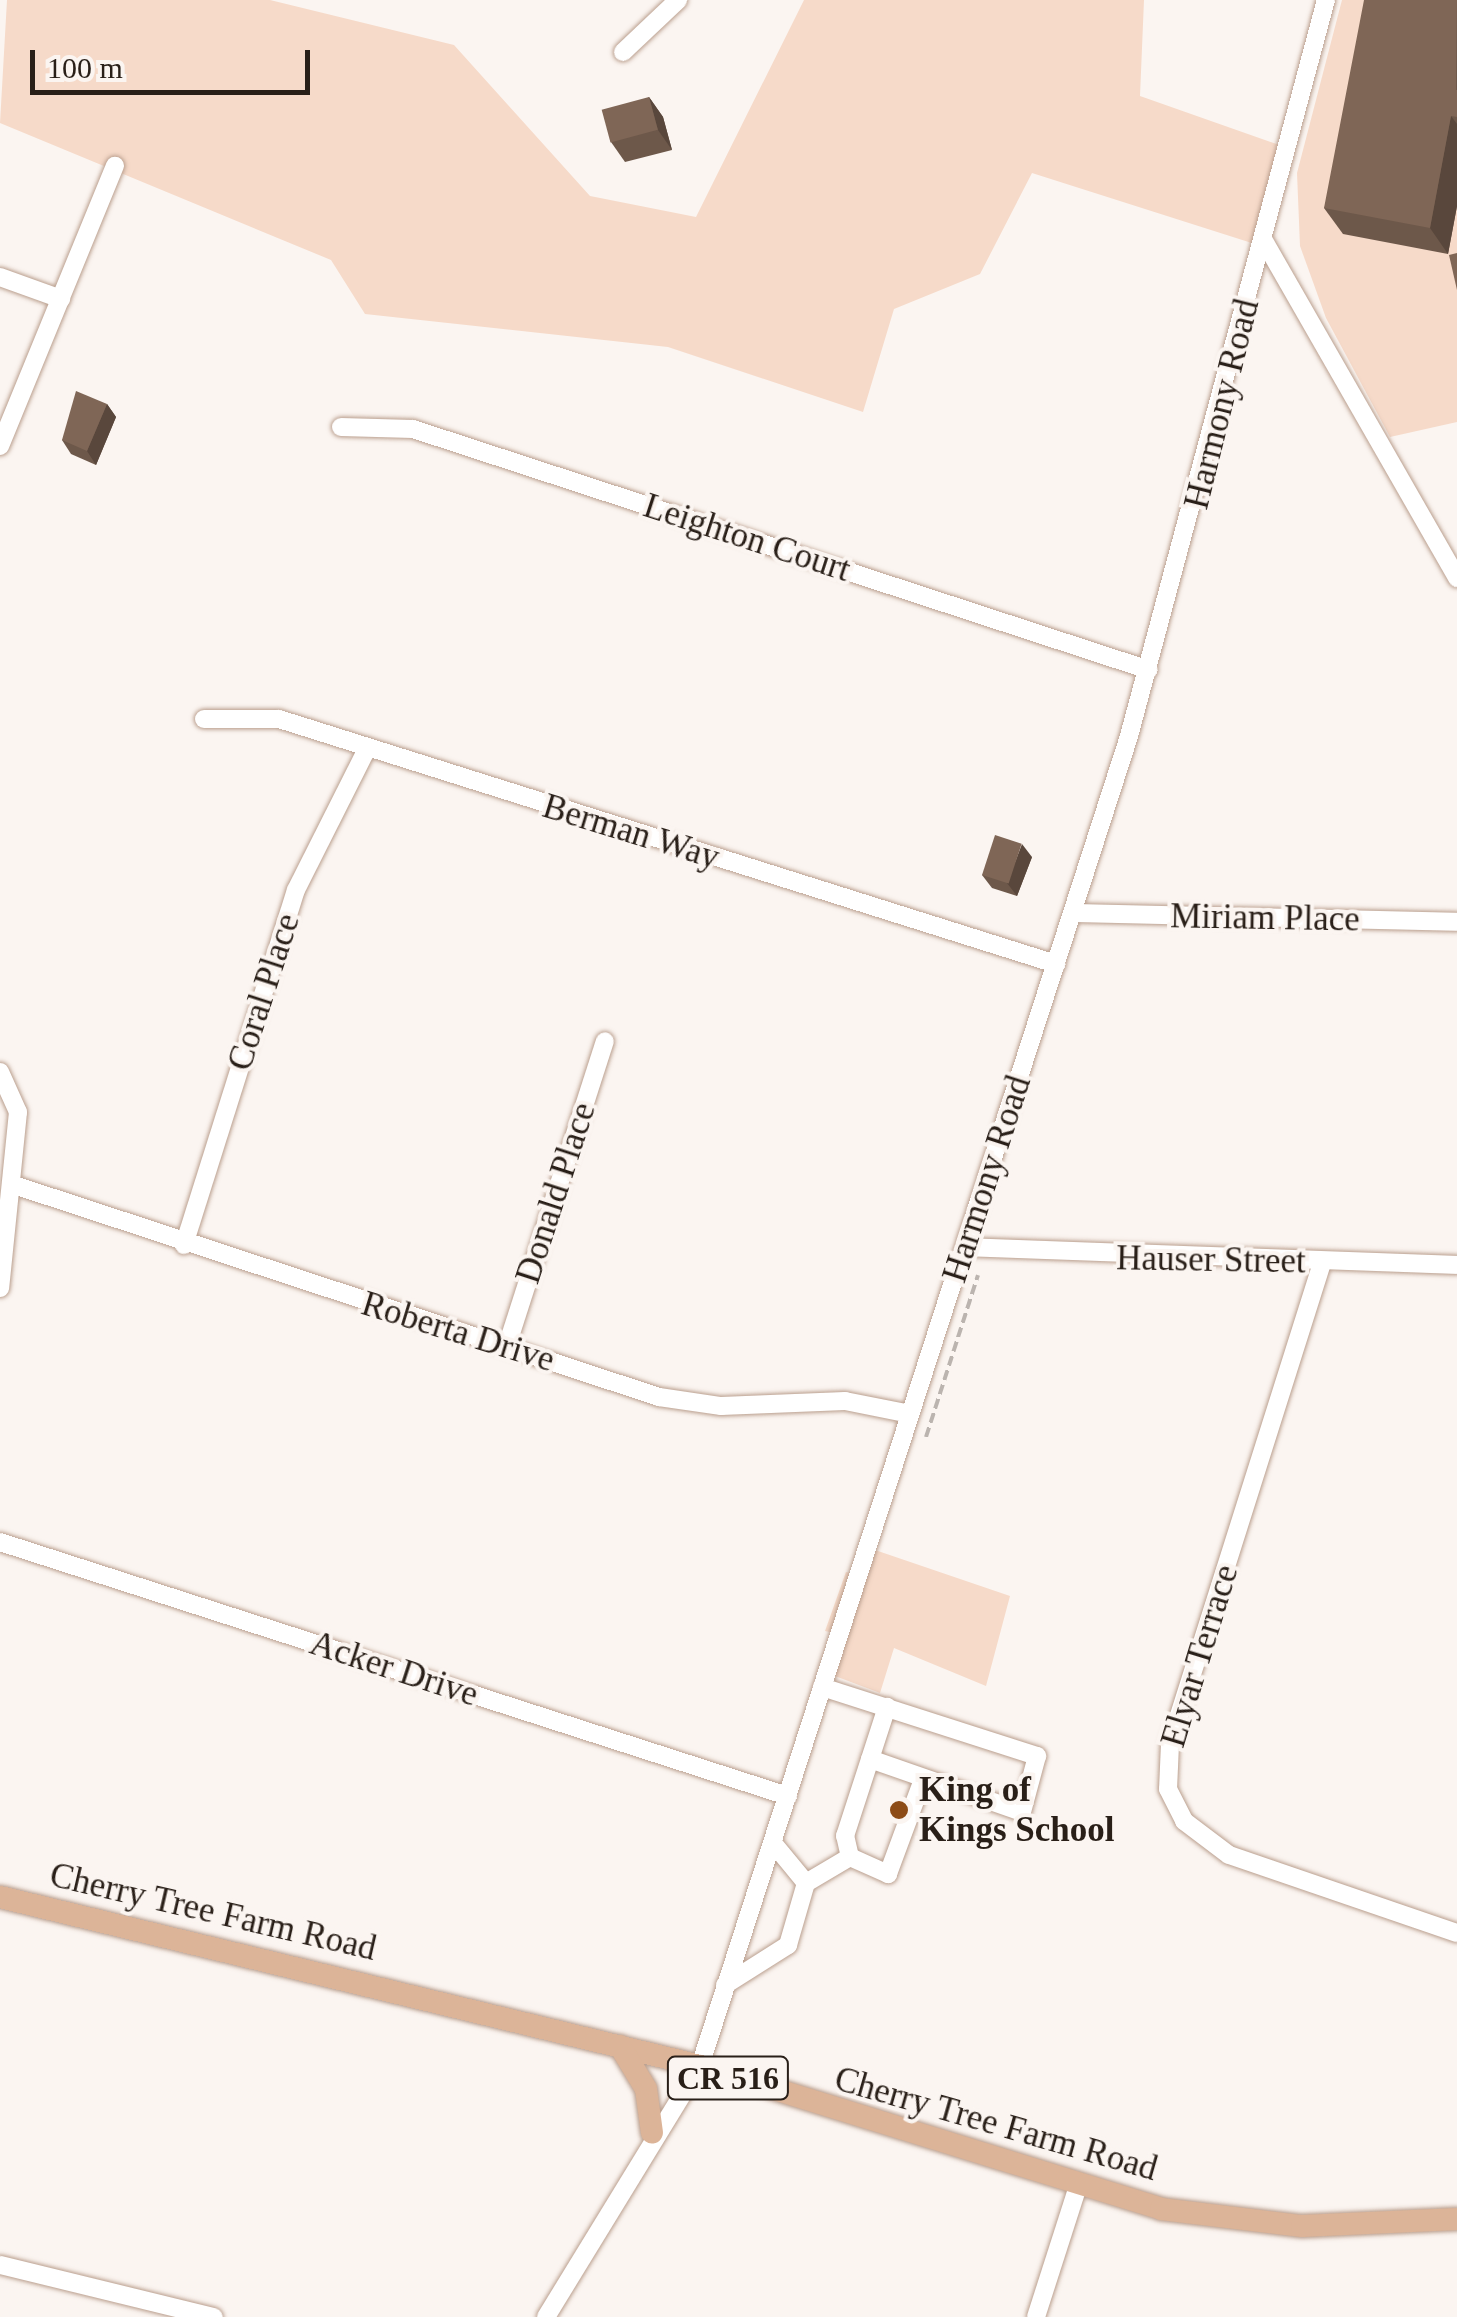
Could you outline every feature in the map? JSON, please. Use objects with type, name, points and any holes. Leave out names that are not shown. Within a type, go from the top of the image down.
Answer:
[{"type":"main road","name":"Cherry Tree Farm Road","points":[[0,1897],[700,2066],[1078,2189],[1254,2223],[1457,2219]]},
{"type":"main road","points":[[620,2046],[646,2088],[652,2133]]},
{"type":"street","points":[[623,52],[678,0]]},
{"type":"street","name":"Harmony Road","points":[[546,2317],[652,2133],[700,2066],[1149,670],[1326,0]]},
{"type":"street","points":[[0,446],[115,166]]},
{"type":"street","points":[[1263,239],[1387,470],[1457,578]]},
{"type":"street","points":[[0,277],[61,298]]},
{"type":"street","name":"Leighton Court","points":[[341,427],[413,429],[1149,670]]},
{"type":"street","name":"Berman Way","points":[[204,719],[266,716],[1056,964]]},
{"type":"street","name":"Coral Place","points":[[184,1245],[296,890],[367,749]]},
{"type":"street","name":"Miriam Place","points":[[1073,913],[1457,922]]},
{"type":"street","name":"Donald Place","points":[[507,1346],[605,1041]]},
{"type":"street","points":[[0,1072],[18,1112],[17,1186],[0,1288]]},
{"type":"street","name":"Roberta Drive","points":[[17,1186],[184,1245],[681,1403],[845,1401],[910,1414]]},
{"type":"street","name":"Hauser Street","points":[[965,1247],[1457,1265]]},
{"type":"street","name":"Elyar Terrace","points":[[1322,1263],[1170,1744],[1168,1789],[1184,1821],[1229,1855],[1457,1933]]},
{"type":"street","name":"Acker Drive","points":[[0,1542],[788,1796]]},
{"type":"street","points":[[822,1687],[1038,1756],[1022,1812],[922,1782],[870,1759]]},
{"type":"street","points":[[887,1707],[844,1836],[850,1857],[888,1874],[922,1782]]},
{"type":"street","points":[[772,1843],[806,1883]]},
{"type":"street","points":[[725,1986],[788,1946],[806,1883],[850,1857]]},
{"type":"street","points":[[1036,2317],[1078,2189]]},
{"type":"street","points":[[0,2264],[214,2317]]},
{"type":"path","points":[[926,1437],[978,1275]]},
{"type":"shaded area","points":[[7,0],[270,0],[454,45],[590,196],[696,217],[804,0],[1144,0],[1140,96],[1282,146],[1258,245],[1032,173],[980,274],[894,309],[863,412],[668,347],[365,314],[331,260],[0,123]]},
{"type":"shaded area","points":[[1342,0],[1457,0],[1457,422],[1390,437],[1326,318],[1300,246],[1297,173]]},
{"type":"shaded area","points":[[875,1550],[1010,1596],[986,1686],[894,1648],[880,1693],[835,1676],[848,1636],[825,1631],[846,1572],[866,1577]]},
{"type":"building","points":[[1364,0],[1457,0],[1457,117],[1451,116],[1430,228],[1324,208]]},
{"type":"building","points":[[649,97],[658,130],[610,143],[602,110]]},
{"type":"building","points":[[1457,253],[1457,290],[1449,255]]},
{"type":"building","points":[[76,391],[107,404],[87,451],[62,440]]},
{"type":"building","points":[[995,835],[1022,844],[1009,884],[982,875]]},
{"type":"place","name":"King of Kings School","points":[[899,1810]]}]
